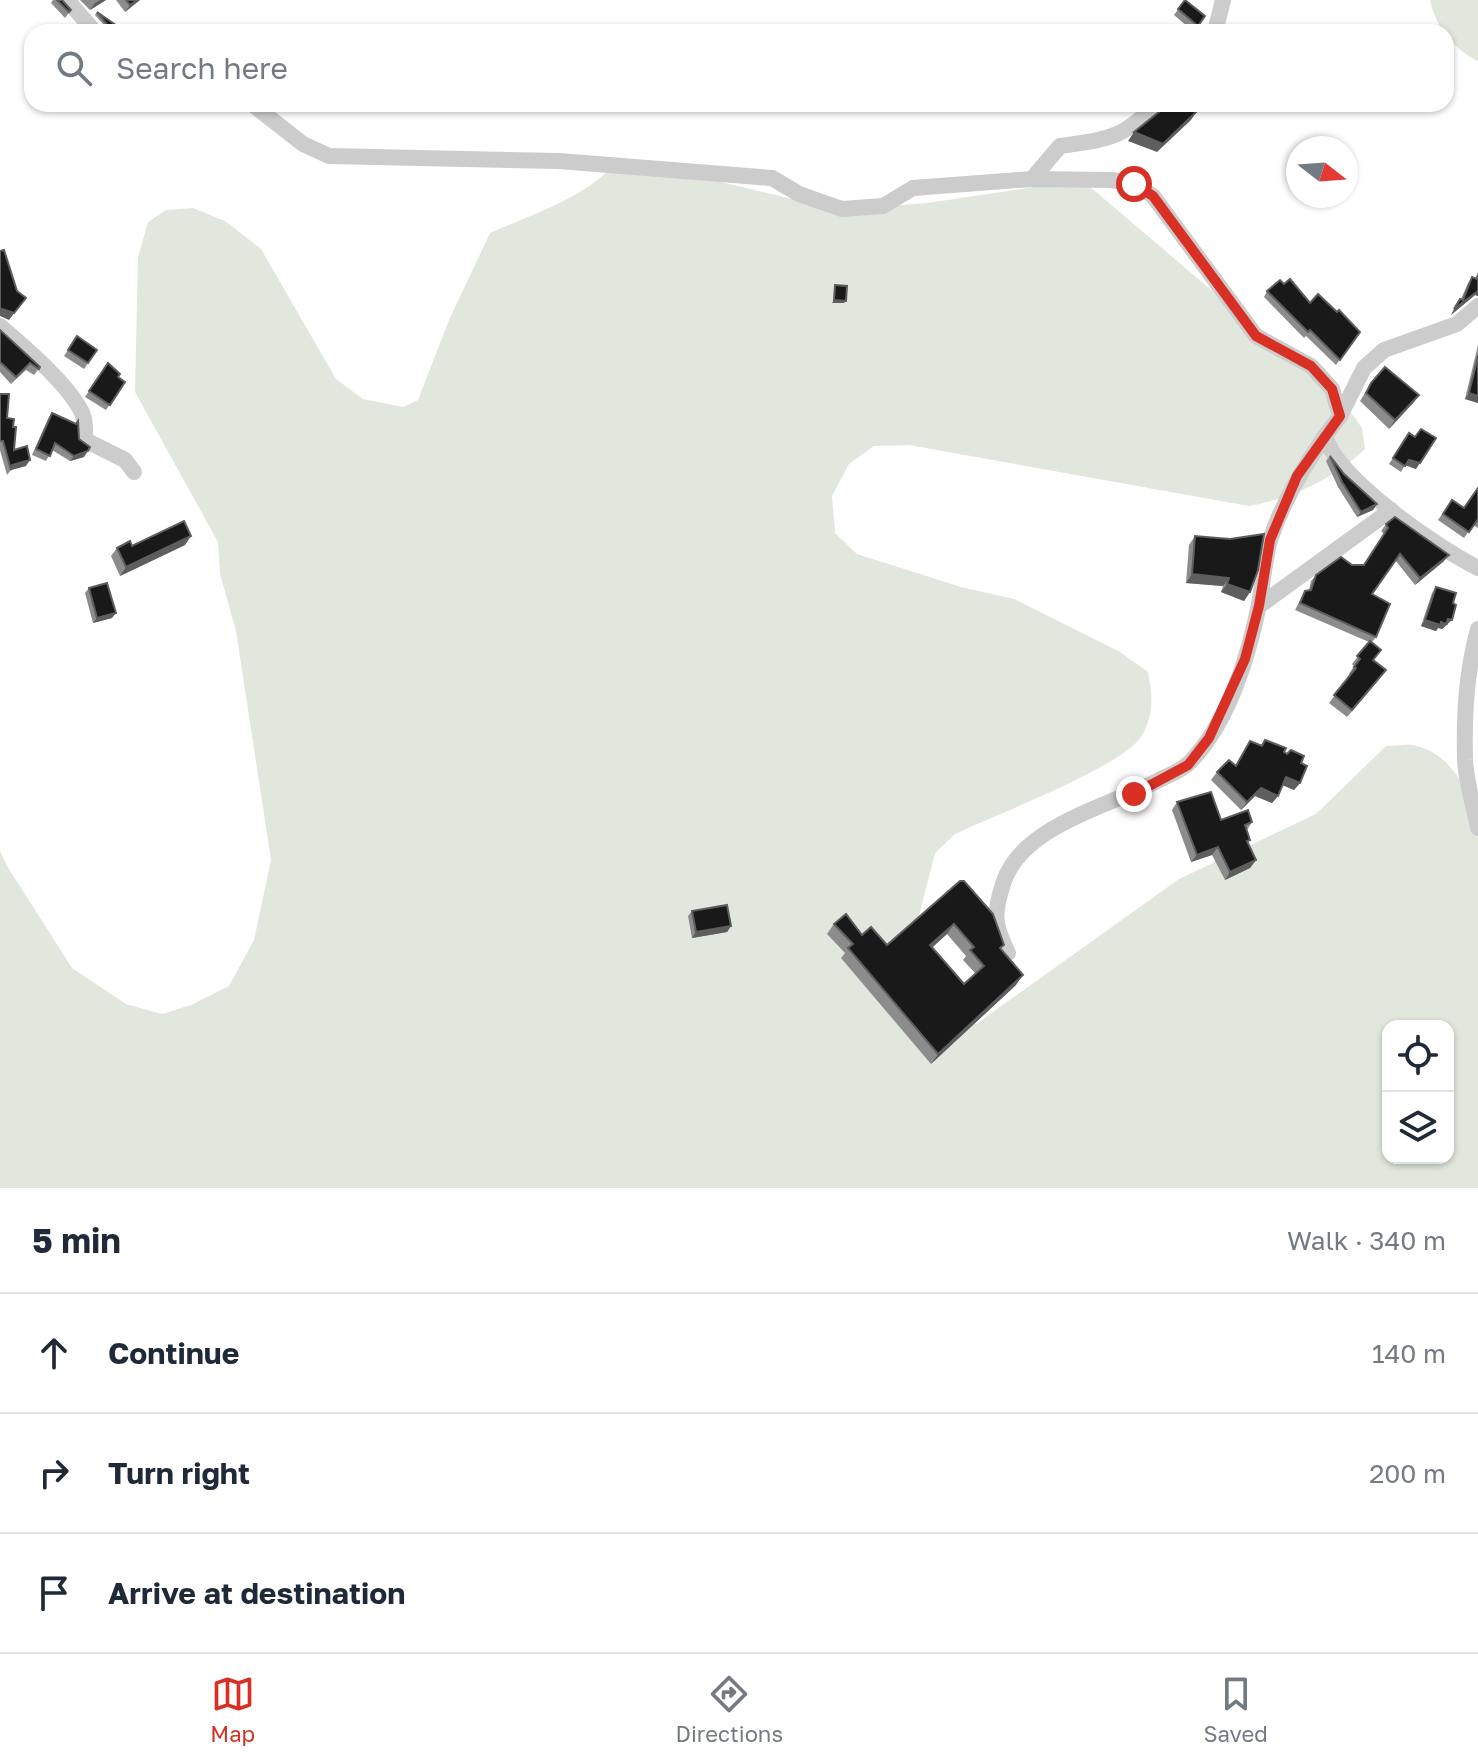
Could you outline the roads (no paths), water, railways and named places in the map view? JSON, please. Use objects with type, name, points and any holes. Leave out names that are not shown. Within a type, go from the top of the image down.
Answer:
[{"type":"street","points":[[67,0],[88,24]]},
{"type":"street","points":[[1217,24],[1223,0]]},
{"type":"street","points":[[262,112],[303,144],[329,156],[559,161],[772,178],[799,194],[842,209],[883,206],[913,188],[1032,179],[1111,180],[1134,184],[1153,196],[1256,336],[1311,366],[1332,389],[1340,416]]},
{"type":"street","points":[[1032,179],[1060,146],[1109,139],[1146,112]]},
{"type":"street","points":[[1008,953],[996,930],[995,911],[1006,873],[1022,852],[1045,832],[1134,794],[1188,765],[1209,738],[1245,659],[1259,606],[1270,540],[1297,476],[1340,416],[1364,368],[1384,350],[1457,324],[1478,306]]},
{"type":"street","points":[[0,326],[44,366],[81,409],[85,440],[125,460],[134,472]]},
{"type":"street","points":[[1325,436],[1329,450],[1363,489],[1456,557],[1478,568]]},
{"type":"street","points":[[1259,606],[1391,510]]},
{"type":"street","points":[[1478,629],[1464,712],[1465,760],[1478,828]]}]
